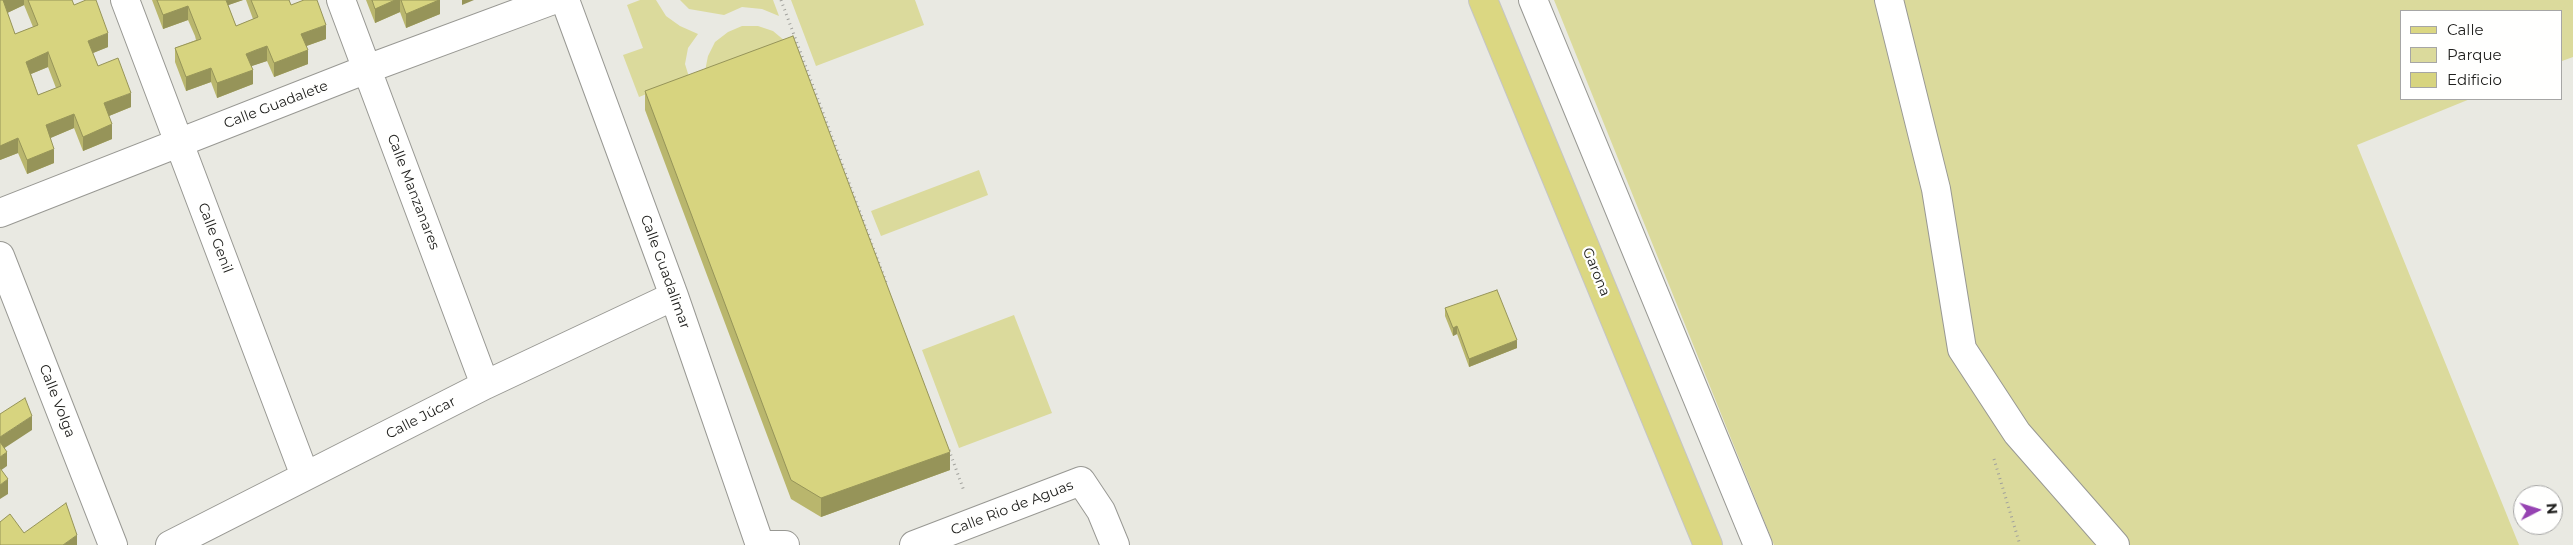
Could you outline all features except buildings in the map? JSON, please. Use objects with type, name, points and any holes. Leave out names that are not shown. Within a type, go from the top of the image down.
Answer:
[{"type":"main road","name":"Garona","points":[[1483,0],[1708,545]]},
{"type":"street","name":"Calle Genil","points":[[125,0],[306,476]]},
{"type":"street","name":"Calle Manzanares","points":[[341,0],[485,385]]},
{"type":"street","name":"Calle Guadalete","points":[[0,213],[367,69],[553,0]]},
{"type":"street","name":"Calle Guadalimar","points":[[565,0],[674,296],[760,545]]},
{"type":"street","points":[[1533,0],[1758,545]]},
{"type":"street","points":[[1889,0],[1936,188],[1962,349],[2017,433],[2114,545]]},
{"type":"street","name":"Calle Volga","points":[[0,256],[113,545]]},
{"type":"street","name":"Calle Júcar","points":[[170,545],[485,385],[674,296]]},
{"type":"street","name":"Calle Rio de Aguas","points":[[914,545],[1082,482],[1101,511],[1114,545]]},
{"type":"street","points":[[770,545],[785,545]]},
{"type":"path","points":[[781,0],[888,288]]},
{"type":"path","points":[[947,447],[975,521]]},
{"type":"green space","points":[[640,0],[656,0],[666,16],[680,26],[698,34],[688,48],[685,64],[689,77],[639,97],[623,55],[643,48],[627,5]]},
{"type":"green space","points":[[680,0],[773,0],[779,16],[762,9],[742,7],[724,15],[689,9]]},
{"type":"green space","points":[[791,0],[915,0],[924,25],[816,66]]},
{"type":"green space","points":[[1554,0],[2573,0],[2573,57],[2563,61],[2563,10],[2400,10],[2400,100],[2468,100],[2357,145],[2513,530],[2513,535],[2515,535],[2519,545],[1774,545]]},
{"type":"green space","points":[[742,26],[758,26],[773,31],[785,41],[705,71],[708,56],[715,42],[728,32]]},
{"type":"green space","points":[[979,170],[988,195],[881,236],[871,211]]},
{"type":"green space","points":[[1014,315],[1052,413],[959,448],[922,350]]}]
